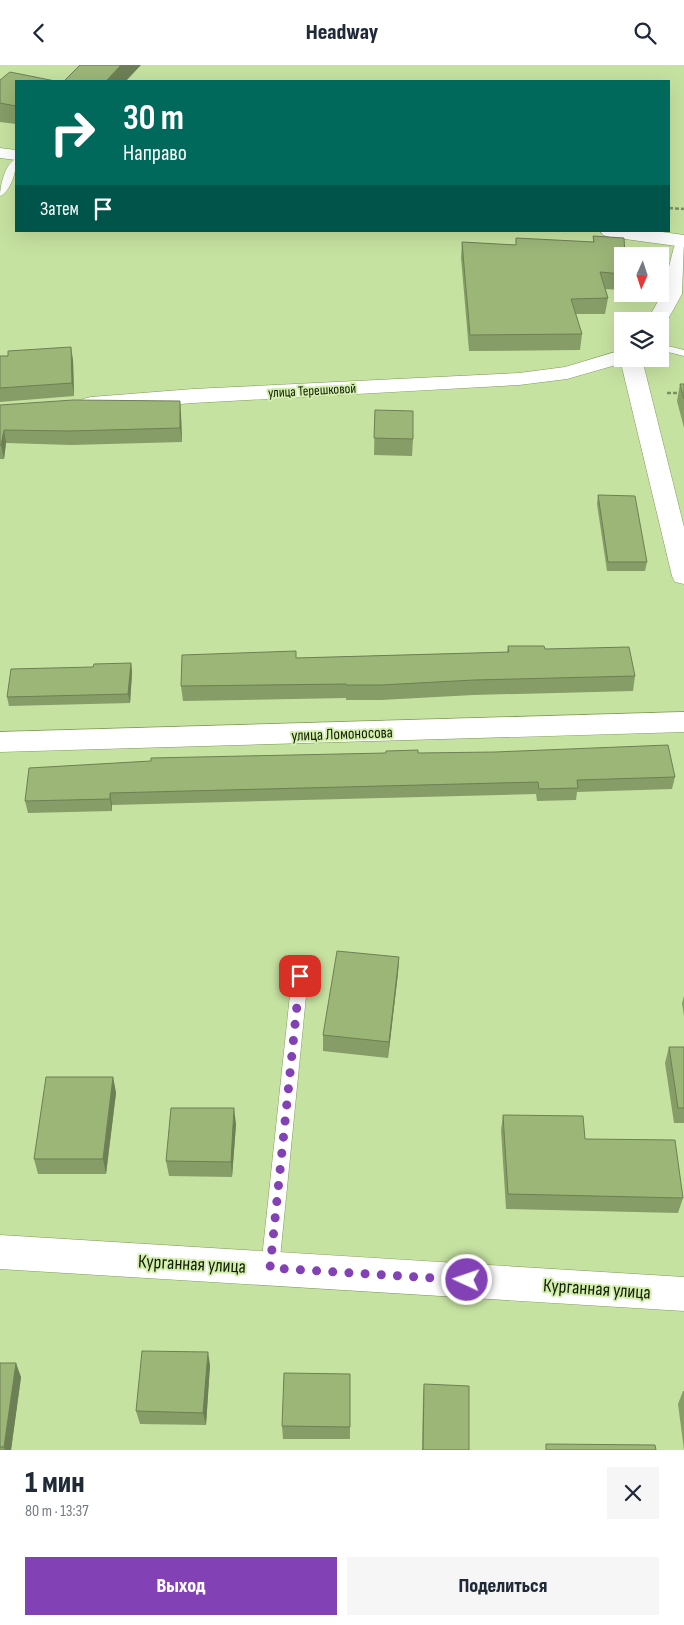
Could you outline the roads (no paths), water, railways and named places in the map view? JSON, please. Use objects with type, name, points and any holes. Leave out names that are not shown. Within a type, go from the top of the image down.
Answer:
[{"type":"street","points":[[0,153],[15,161]]},
{"type":"street","points":[[617,232],[684,241]]},
{"type":"street","points":[[664,312],[678,295],[684,247]]},
{"type":"street","name":"улица Терешковой","points":[[68,406],[193,396],[519,379],[567,373],[614,358]]},
{"type":"street","points":[[633,367],[684,576]]},
{"type":"street","name":"улица Ломоносова","points":[[0,742],[684,723]]},
{"type":"street","name":"Курганная улица","points":[[0,1252],[684,1294]]},
{"type":"lane","points":[[0,167],[15,161]]},
{"type":"lane","points":[[0,193],[15,161]]},
{"type":"lane","points":[[669,349],[684,353]]},
{"type":"lane","points":[[270,1268],[300,976]]}]
